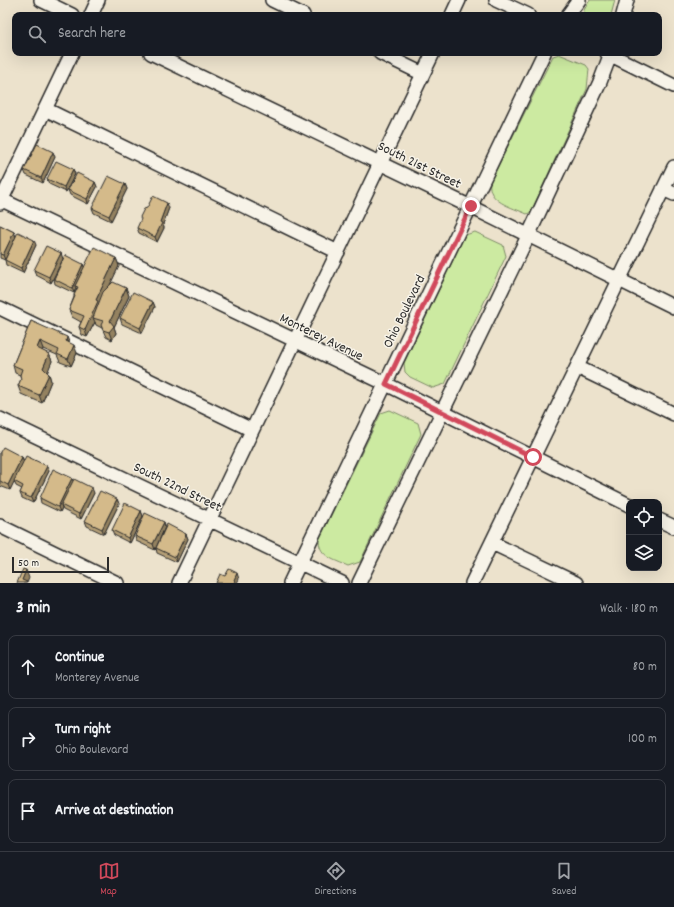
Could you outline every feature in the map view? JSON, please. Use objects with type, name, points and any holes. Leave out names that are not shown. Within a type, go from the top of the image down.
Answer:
[{"type":"street","points":[[41,0],[66,12]]},
{"type":"street","points":[[92,12],[98,0]]},
{"type":"street","points":[[272,0],[297,12]]},
{"type":"street","points":[[453,12],[459,0]]},
{"type":"street","points":[[496,0],[522,12]]},
{"type":"street","points":[[570,12],[579,0]]},
{"type":"street","points":[[624,12],[627,0]]},
{"type":"street","points":[[0,201],[71,56]]},
{"type":"street","name":"South 21st Street","points":[[157,56],[471,206],[528,236],[674,307]]},
{"type":"street","points":[[386,56],[423,74]]},
{"type":"street","points":[[179,583],[432,56]]},
{"type":"street","name":"Ohio Boulevard","points":[[290,583],[543,56]]},
{"type":"street","points":[[359,583],[528,236],[600,82],[609,56]]},
{"type":"street","points":[[614,56],[674,86]]},
{"type":"street","points":[[45,110],[338,252]]},
{"type":"street","points":[[472,583],[619,280],[669,192],[674,167]]},
{"type":"street","name":"Monterey Avenue","points":[[0,201],[386,384],[626,504]]},
{"type":"street","points":[[0,308],[252,430]]},
{"type":"street","points":[[577,367],[674,414]]},
{"type":"street","name":"South 22nd Street","points":[[0,419],[342,583]]},
{"type":"street","points":[[662,521],[674,527]]},
{"type":"street","points":[[0,526],[117,583]]},
{"type":"street","points":[[492,543],[576,583]]},
{"type":"green space","points":[[590,0],[615,0],[612,12],[584,12]]},
{"type":"green space","points":[[553,56],[564,56],[586,65],[589,69],[587,89],[531,212],[527,214],[496,199],[490,189],[490,182]]},
{"type":"green space","points":[[475,232],[503,245],[506,256],[445,384],[433,388],[410,377],[405,372],[404,363],[465,235]]},
{"type":"green space","points":[[390,410],[418,423],[421,434],[360,562],[348,566],[333,560],[325,554],[320,546],[319,540],[381,413]]},
{"type":"building","points":[[37,144],[53,152],[41,178],[24,170]]},
{"type":"building","points":[[56,161],[73,169],[64,187],[47,179]]},
{"type":"building","points":[[77,173],[95,182],[87,199],[68,190]]},
{"type":"building","points":[[108,176],[125,184],[109,216],[92,208]]},
{"type":"building","points":[[153,196],[167,203],[160,222],[162,223],[155,237],[137,228],[144,209],[147,208]]},
{"type":"building","points":[[0,225],[14,232],[3,255],[0,254]]},
{"type":"building","points":[[18,232],[34,240],[21,268],[5,260]]},
{"type":"building","points":[[46,246],[61,253],[49,277],[34,270]]},
{"type":"building","points":[[94,247],[116,258],[96,300],[98,301],[85,330],[79,327],[84,316],[69,310],[78,287],[75,286]]},
{"type":"building","points":[[65,255],[83,264],[72,288],[54,279]]},
{"type":"building","points":[[113,282],[126,288],[110,321],[114,326],[109,332],[103,330],[101,325],[103,321],[93,318],[103,292]]},
{"type":"building","points":[[133,292],[153,302],[140,328],[120,318]]},
{"type":"building","points":[[31,321],[67,337],[66,341],[74,345],[68,359],[57,354],[59,350],[40,341],[37,348],[49,354],[43,368],[49,374],[39,395],[18,386],[21,379],[20,375],[22,369],[13,365]]},
{"type":"building","points":[[3,447],[22,457],[8,485],[0,481],[0,452]]},
{"type":"building","points":[[26,456],[47,466],[31,498],[20,493],[23,486],[14,481]]},
{"type":"building","points":[[53,469],[72,478],[58,507],[40,498]]},
{"type":"building","points":[[74,479],[92,488],[79,514],[61,505]]},
{"type":"building","points":[[100,491],[117,499],[102,529],[85,521]]},
{"type":"building","points":[[125,503],[141,511],[128,538],[112,530]]},
{"type":"building","points":[[145,513],[164,522],[153,544],[135,536]]},
{"type":"building","points":[[167,524],[186,534],[175,557],[156,548]]},
{"type":"building","points":[[23,569],[26,570],[22,580],[27,582],[17,583]]},
{"type":"building","points":[[229,569],[237,573],[234,583],[216,583],[220,574],[225,576]]},
{"type":"route","points":[[471,206],[386,384],[533,457]]}]
